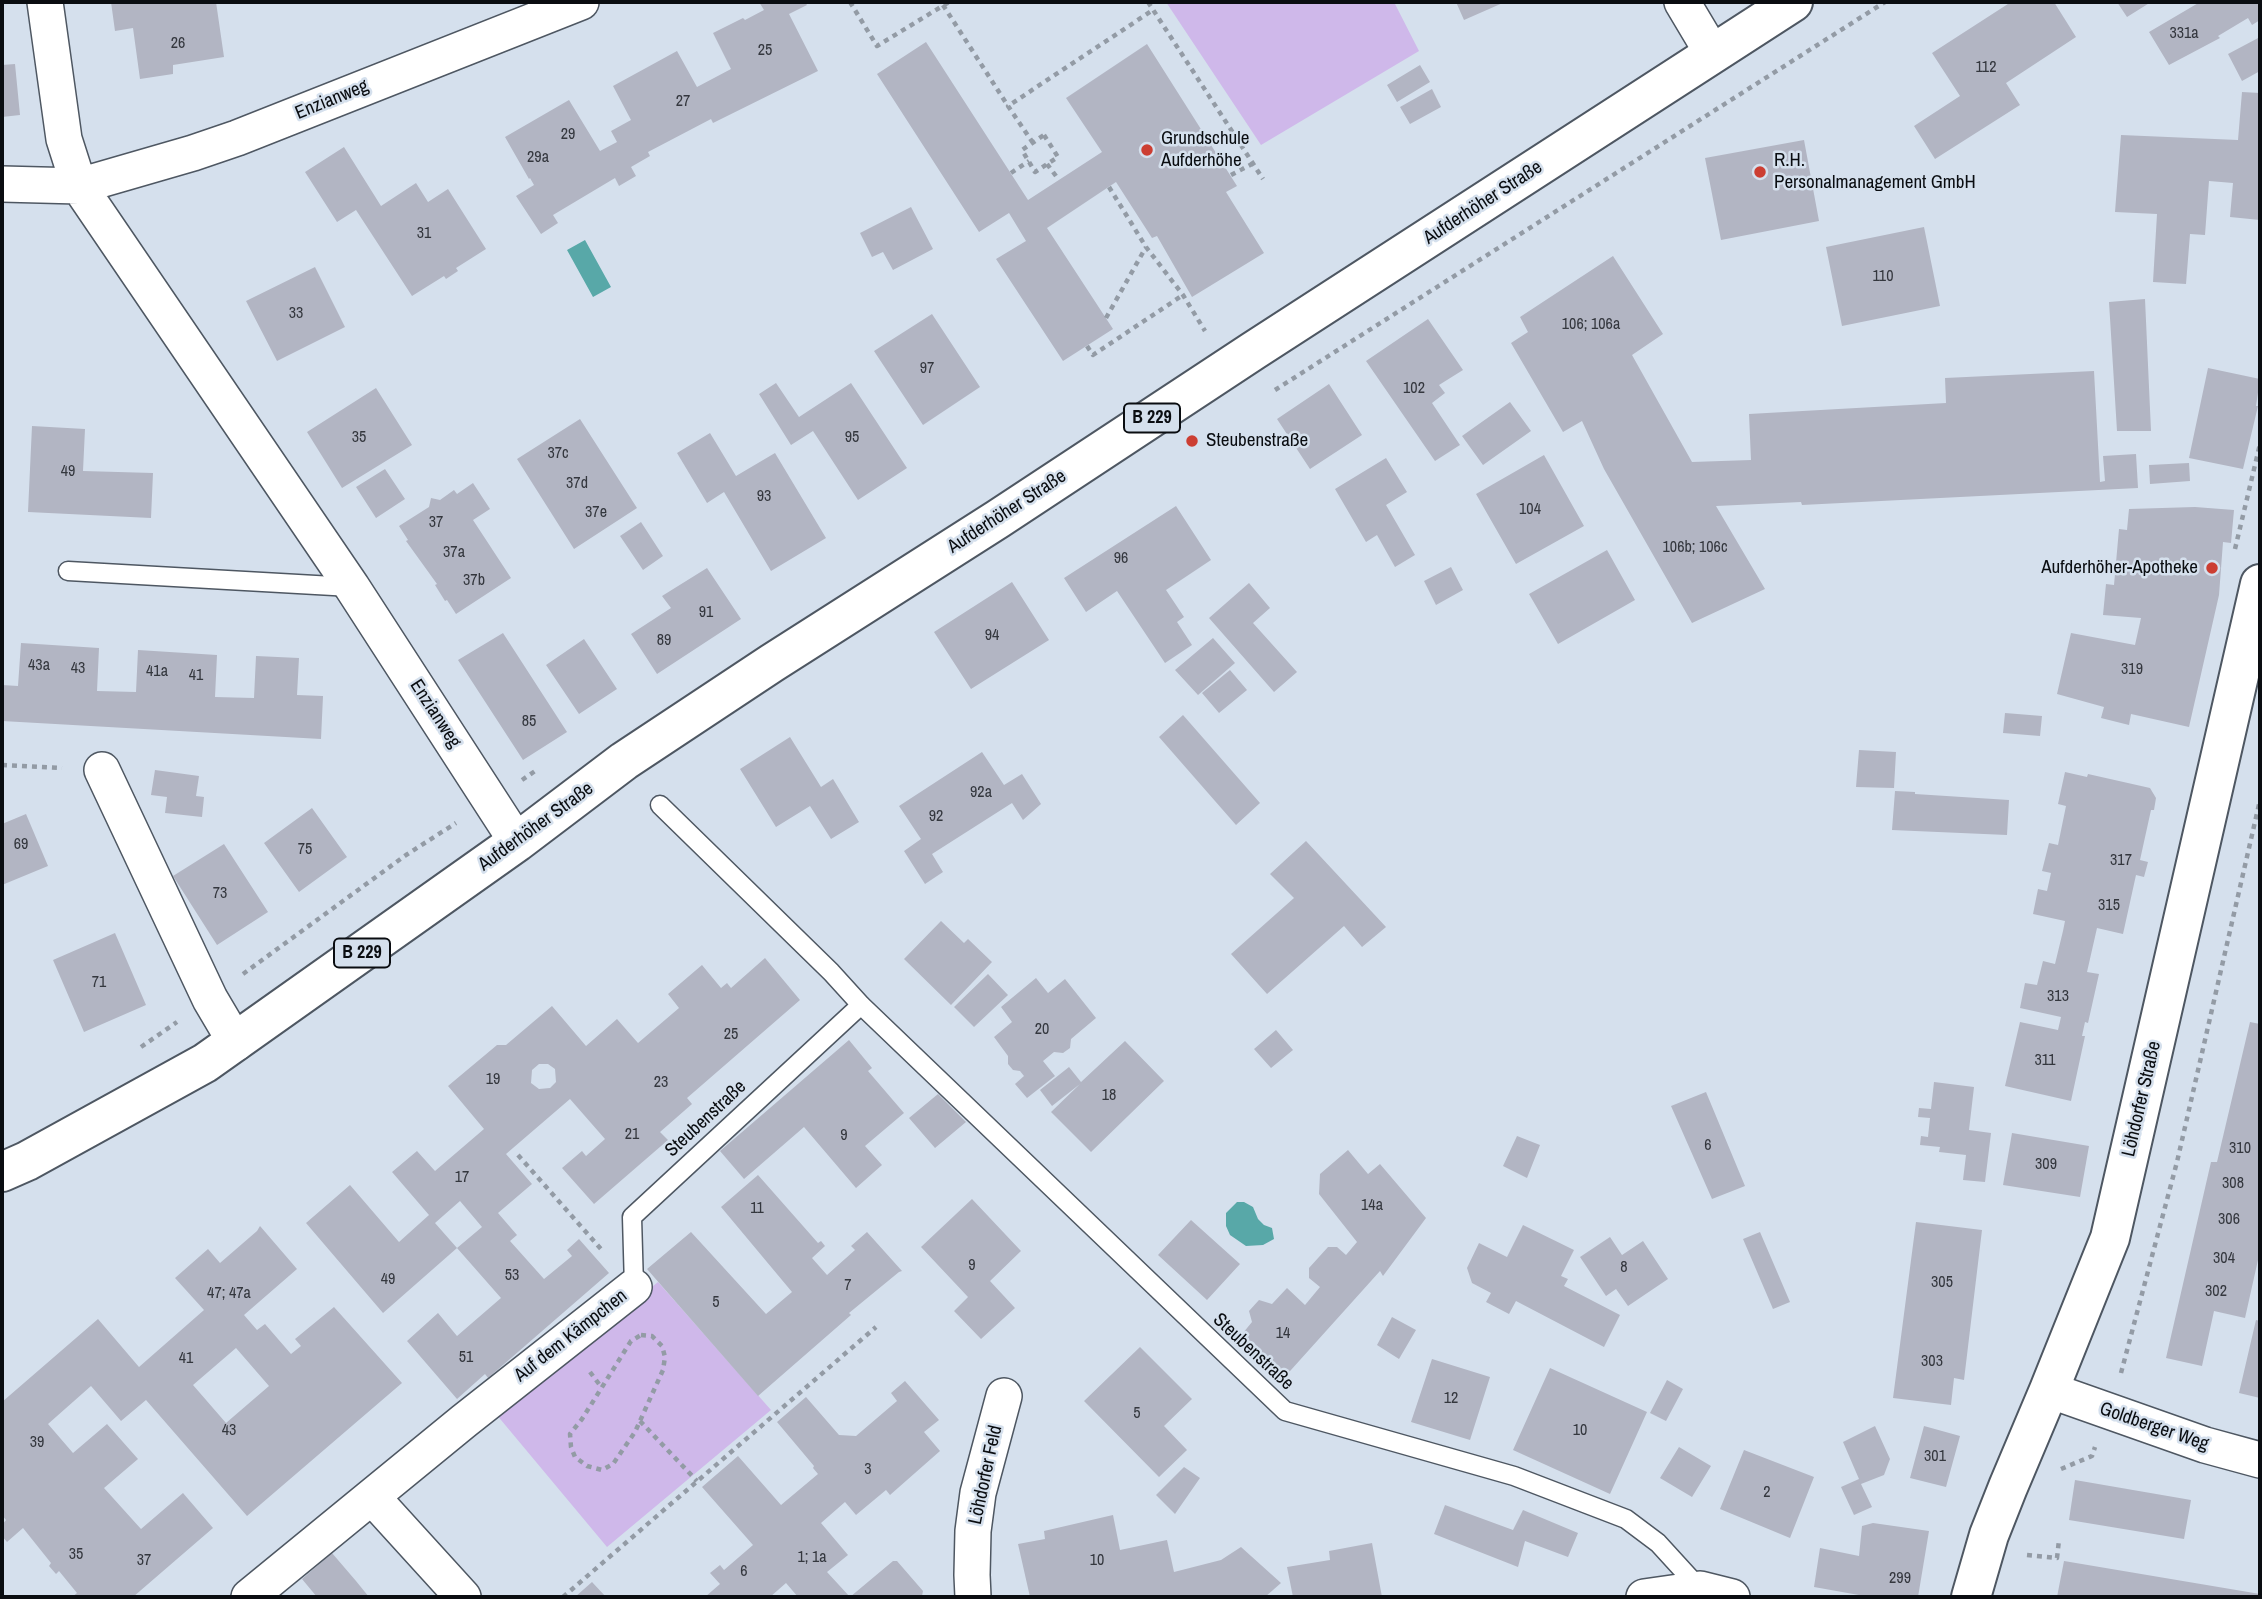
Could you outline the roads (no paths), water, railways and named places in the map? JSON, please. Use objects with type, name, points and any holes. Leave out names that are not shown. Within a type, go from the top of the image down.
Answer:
[{"type":"main road","name":"Aufderhöher Straße","points":[[2,1172],[104,1119],[236,1043],[517,842],[624,761],[1793,2]]},
{"type":"main road","name":"Löhdorfer Straße","points":[[1971,1597],[1994,1523],[2110,1238],[2260,584]]},
{"type":"street","name":"Enzianweg","points":[[45,2],[64,139],[79,186],[352,587],[517,842]]},
{"type":"street","name":"Enzianweg","points":[[2,184],[79,186],[136,171],[237,138],[581,2]]},
{"type":"street","points":[[1682,2],[1713,54]]},
{"type":"street","points":[[102,770],[210,999],[236,1043]]},
{"type":"street","name":"Auf dem Kämpchen","points":[[249,1597],[464,1421],[634,1287]]},
{"type":"street","name":"Goldberger Weg","points":[[2049,1390],[2193,1440],[2260,1460]]},
{"type":"street","name":"Löhdorfer Feld","points":[[973,1597],[972,1553],[978,1493],[1004,1396]]},
{"type":"street","points":[[372,1497],[463,1597]]},
{"type":"street","points":[[1644,1597],[1716,1593]]},
{"type":"lane","points":[[68,571],[352,587]]},
{"type":"lane","name":"Steubenstraße","points":[[660,805],[831,972],[860,1005],[1285,1411],[1514,1476],[1626,1519],[1716,1593]]},
{"type":"lane","name":"Steubenstraße","points":[[634,1287],[632,1217],[860,1005]]},
{"type":"place","name":"Grundschule Aufderhöhe","points":[[1147,150]]},
{"type":"place","name":"R.H. Personalmanagement GmbH","points":[[1760,172]]},
{"type":"place","name":"Steubenstraße","points":[[1192,441]]},
{"type":"place","name":"Aufderhöher-Apotheke","points":[[2212,568]]}]
